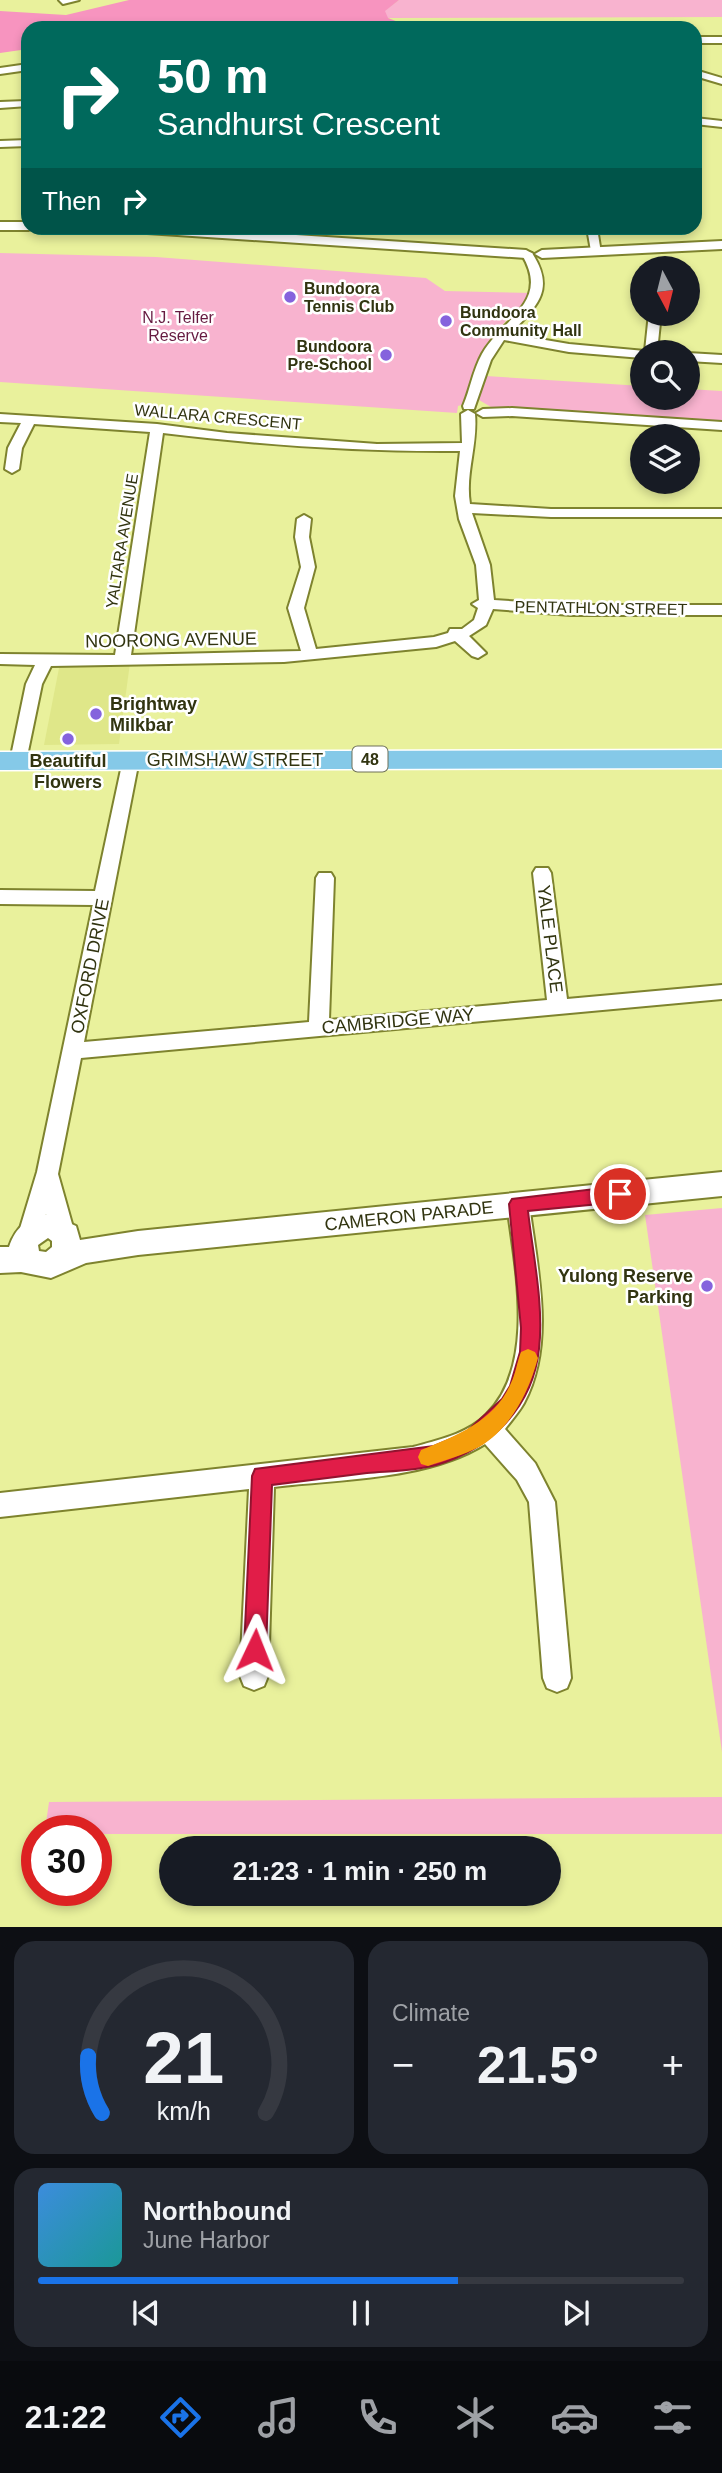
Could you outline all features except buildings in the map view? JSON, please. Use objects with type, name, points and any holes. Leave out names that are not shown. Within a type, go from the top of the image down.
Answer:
[{"type":"main road","name":"GRIMSHAW STREET","points":[[9,761],[722,759]]},
{"type":"street","points":[[702,40],[722,40]]},
{"type":"street","points":[[0,71],[21,68]]},
{"type":"street","points":[[702,75],[722,81]]},
{"type":"street","points":[[0,105],[21,104]]},
{"type":"street","points":[[702,122],[722,124]]},
{"type":"street","points":[[0,144],[21,143]]},
{"type":"street","points":[[0,226],[21,226]]},
{"type":"street","points":[[289,235],[534,254],[722,245]]},
{"type":"street","points":[[594,235],[597,251]]},
{"type":"street","points":[[478,653],[457,634],[481,622],[483,604],[483,565],[464,508],[462,482],[482,366],[500,336],[536,298],[539,287],[534,254]]},
{"type":"street","points":[[500,336],[569,348],[630,353]]},
{"type":"street","points":[[700,358],[722,359]]},
{"type":"street","points":[[476,410],[722,426]]},
{"type":"street","name":"WALLARA CRESCENT","points":[[0,418],[157,428],[243,439],[467,449]]},
{"type":"street","points":[[12,470],[15,448],[29,420]]},
{"type":"street","name":"YALTARA AVENUE","points":[[122,659],[157,428]]},
{"type":"street","points":[[464,508],[551,513],[722,513]]},
{"type":"street","points":[[304,519],[302,537],[308,567],[296,608],[310,655]]},
{"type":"street","name":"PENTATHLON STREET","points":[[483,604],[571,610],[722,610]]},
{"type":"street","name":"NOORONG AVENUE","points":[[0,659],[38,661],[310,655],[436,642],[457,634]]},
{"type":"street","points":[[9,761],[34,684],[38,661]]},
{"type":"street","name":"OXFORD DRIVE","points":[[16,1249],[48,1172],[131,760]]},
{"type":"street","name":"YALE PLACE","points":[[542,873],[558,1006]]},
{"type":"street","points":[[319,1028],[325,878]]},
{"type":"street","points":[[0,897],[103,898]]},
{"type":"street","name":"CAMBRIDGE WAY","points":[[74,1051],[722,992]]},
{"type":"street","name":"OXFORD DRIVE","points":[[48,1172],[64,1241]]},
{"type":"street","name":"CAMERON PARADE","points":[[16,1249],[42,1227],[49,1226],[64,1241],[86,1251],[138,1243],[722,1184]]},
{"type":"street","points":[[0,1505],[435,1455],[472,1440],[509,1406],[519,1390],[530,1352],[531,1328],[519,1204]]},
{"type":"street","points":[[487,1428],[526,1471],[537,1487],[542,1502],[557,1678]]},
{"type":"street","points":[[254,1676],[262,1476]]},
{"type":"shaded area","points":[[129,0],[399,0],[385,11],[388,18],[396,21],[21,21],[21,50],[0,53],[0,11],[66,15]]},
{"type":"shaded area","points":[[60,663],[130,663],[119,744],[44,745]]},
{"type":"green space","points":[[399,0],[722,0],[722,17],[387,18],[384,11]]},
{"type":"green space","name":"N.J. Telfer Reserve","points":[[0,253],[156,257],[426,278],[445,291],[532,293],[484,350],[468,403],[458,406],[457,413],[0,382]]},
{"type":"green space","points":[[486,376],[630,385],[630,410],[700,410],[700,390],[722,391],[722,421],[491,407],[479,400]]},
{"type":"green space","points":[[722,1208],[722,1752],[645,1215]]},
{"type":"green space","points":[[722,1797],[722,1834],[112,1834],[112,1815],[47,1815],[49,1802]]},
{"type":"slow traffic","points":[[428,1457],[455,1449],[472,1440],[497,1420],[519,1390],[528,1358]]},
{"type":"place","name":"Bundoora Tennis Club","points":[[290,297]]},
{"type":"place","name":"Bundoora Community Hall","points":[[446,321]]},
{"type":"place","name":"Bundoora Pre-School","points":[[386,355]]},
{"type":"place","name":"Brightway Milkbar","points":[[96,714]]},
{"type":"place","name":"Beautiful Flowers","points":[[68,739]]},
{"type":"place","name":"Yulong Reserve Parking","points":[[707,1286]]},
{"type":"route","points":[[255,1650],[262,1476],[413,1459],[455,1449],[472,1440],[497,1420],[509,1406],[519,1390],[530,1352],[531,1328],[519,1204],[620,1194]]}]
